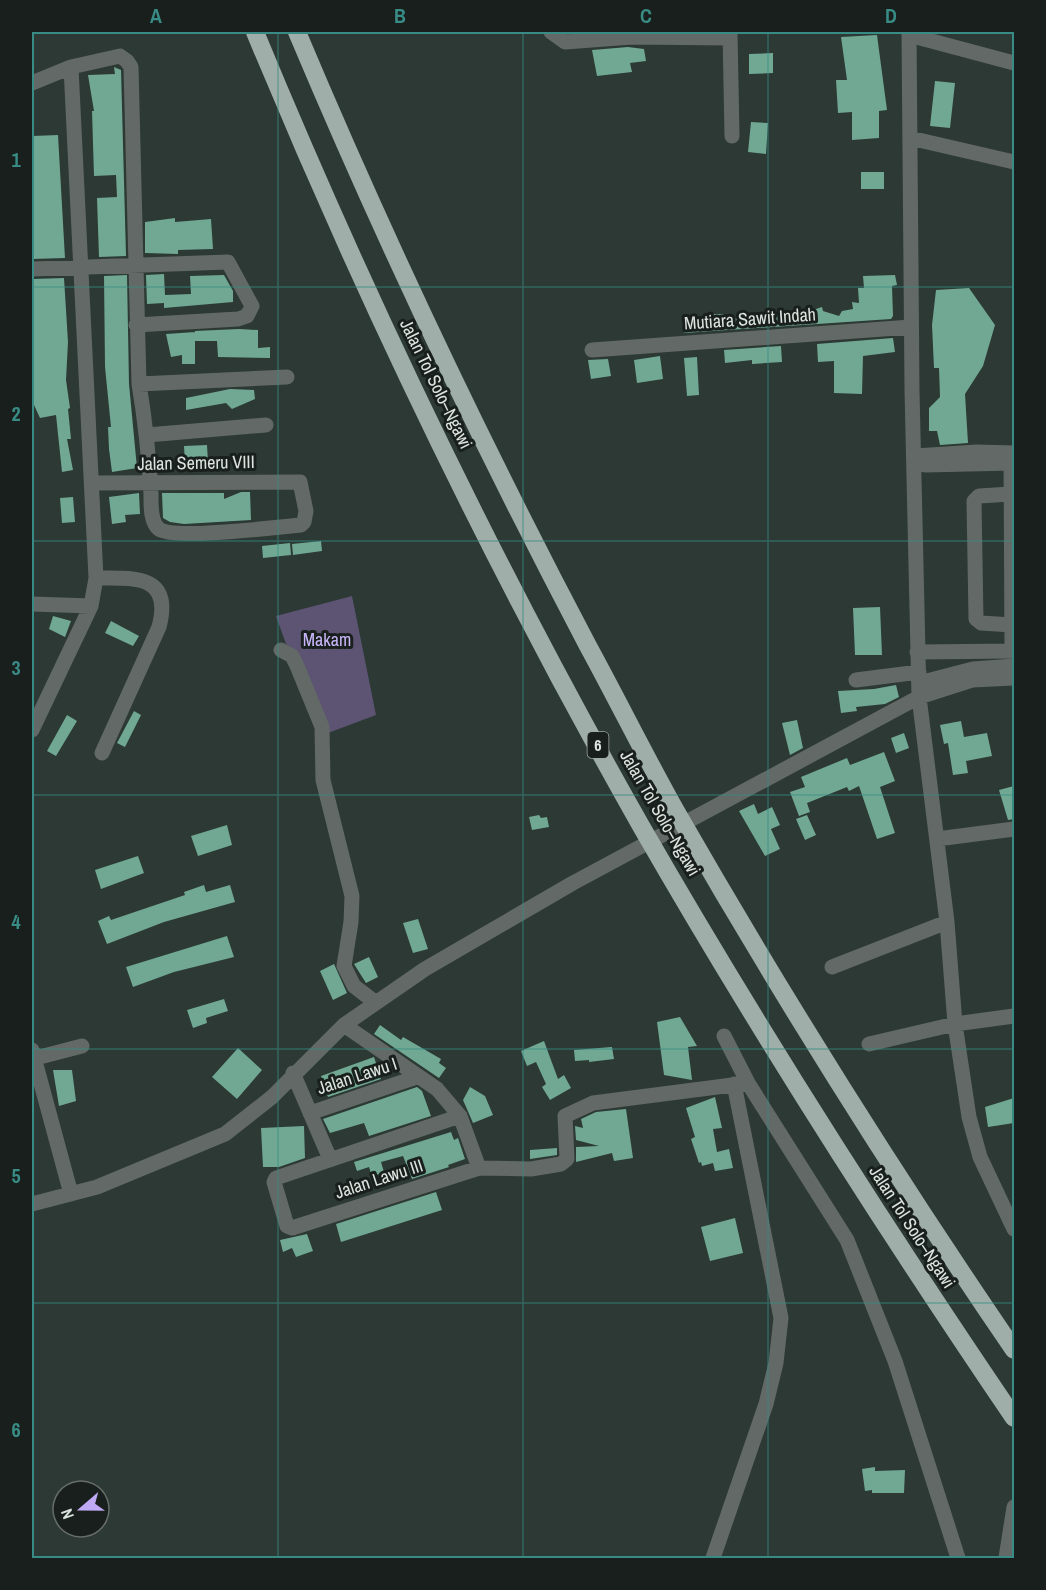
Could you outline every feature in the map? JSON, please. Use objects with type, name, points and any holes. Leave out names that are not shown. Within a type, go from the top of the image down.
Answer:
[{"type":"highway","name":"Jalan Tol Solo–Ngawi","points":[[255,32],[356,263],[442,446],[531,622],[640,825],[789,1074],[928,1291],[1014,1418]]},
{"type":"highway","name":"Jalan Tol Solo–Ngawi","points":[[297,32],[390,250],[476,429],[676,811],[822,1053],[961,1272],[1014,1350]]},
{"type":"street","points":[[551,32],[565,42],[730,35],[732,136]]},
{"type":"street","points":[[1014,63],[909,33],[911,327],[919,684],[947,922],[955,1024],[969,1118],[980,1157],[1014,1229]]},
{"type":"street","points":[[32,83],[71,67],[120,56],[131,67],[138,266],[136,325],[139,384],[147,435],[150,484]]},
{"type":"street","points":[[32,730],[91,606],[96,572],[71,67]]},
{"type":"street","points":[[910,138],[1014,162]]},
{"type":"street","points":[[32,269],[228,262],[252,306],[246,316],[238,319],[136,325]]},
{"type":"street","name":"Mutiara Sawit Indah","points":[[592,350],[911,327]]},
{"type":"street","points":[[139,384],[287,377]]},
{"type":"street","points":[[147,435],[266,425]]},
{"type":"street","points":[[915,461],[977,452],[1013,458],[1011,494],[1014,656]]},
{"type":"street","name":"Jalan Semeru VIII","points":[[92,483],[300,482],[305,517],[301,525],[293,526],[172,532],[158,528],[155,524],[150,484]]},
{"type":"street","points":[[1011,494],[975,498],[974,545],[976,619],[981,623],[1012,625]]},
{"type":"street","points":[[96,572],[141,578],[158,592],[164,609],[159,627],[102,753]]},
{"type":"street","points":[[32,604],[91,606]]},
{"type":"street","points":[[281,650],[292,656],[322,727],[323,780],[352,896],[351,922],[344,966],[354,986],[376,1003]]},
{"type":"street","points":[[917,652],[1014,656]]},
{"type":"street","points":[[32,1204],[97,1187],[225,1134],[272,1096],[293,1073],[344,1026],[424,969],[573,883],[716,806],[919,684],[1014,656]]},
{"type":"street","points":[[856,680],[919,684],[1014,678]]},
{"type":"street","points":[[937,839],[1014,829]]},
{"type":"street","points":[[832,967],[947,922]]},
{"type":"street","points":[[869,1044],[955,1024],[1014,1016]]},
{"type":"street","points":[[344,1026],[437,1089],[460,1116],[479,1168]]},
{"type":"street","points":[[712,1558],[766,1404],[776,1363],[781,1318],[741,1083],[724,1036]]},
{"type":"street","points":[[71,1194],[32,1056],[82,1046]]},
{"type":"street","points":[[293,1073],[330,1159],[460,1116]]},
{"type":"street","name":"Jalan Lawu I","points":[[310,1113],[417,1077]]},
{"type":"street","points":[[741,1083],[847,1240],[895,1361],[958,1558]]},
{"type":"street","name":"Jalan Lawu III","points":[[330,1159],[274,1180],[290,1228],[479,1168],[531,1169],[561,1164],[567,1159],[565,1116],[592,1104],[741,1083]]},
{"type":"street","points":[[1006,1558],[1014,1507]]},
{"type":"green space","name":"Makam","points":[[352,596],[376,715],[328,733],[296,651],[286,644],[276,616]]},
{"type":"building","points":[[877,35],[887,110],[879,111],[879,138],[852,140],[852,112],[838,113],[836,80],[847,80],[841,37]]},
{"type":"building","points":[[628,47],[644,49],[646,61],[630,63],[632,72],[597,76],[592,50]]},
{"type":"building","points":[[773,53],[773,73],[749,74],[749,54]]},
{"type":"building","points":[[114,67],[121,70],[126,256],[99,257],[97,198],[117,197],[116,175],[94,176],[92,111],[94,111],[88,75],[115,74]]},
{"type":"building","points":[[935,81],[955,83],[950,128],[930,126]]},
{"type":"building","points":[[751,122],[768,123],[766,154],[748,152]]},
{"type":"building","points":[[58,135],[65,258],[32,259],[32,136]]},
{"type":"building","points":[[861,172],[884,172],[884,189],[861,189]]},
{"type":"building","points":[[175,218],[175,222],[211,219],[213,249],[178,250],[178,254],[145,253],[145,222]]},
{"type":"building","points":[[164,274],[165,295],[191,294],[190,276],[224,275],[233,291],[233,302],[164,308],[164,303],[147,304],[146,275]]},
{"type":"building","points":[[127,275],[129,384],[137,468],[112,472],[108,427],[111,427],[105,367],[104,276]]},
{"type":"building","points":[[895,275],[897,285],[892,286],[893,316],[891,319],[684,333],[682,319],[711,317],[711,314],[725,314],[725,320],[774,312],[774,315],[811,316],[810,311],[822,307],[823,311],[839,316],[842,311],[853,309],[852,302],[859,303],[858,288],[864,288],[863,276]]},
{"type":"building","points":[[64,278],[68,342],[66,380],[71,439],[67,439],[73,470],[62,472],[56,415],[40,418],[34,405],[32,279]]},
{"type":"building","points":[[969,288],[995,325],[983,366],[965,394],[968,443],[940,445],[937,431],[929,431],[929,408],[940,397],[939,368],[934,368],[932,325],[936,290]]},
{"type":"building","points":[[258,330],[258,348],[270,347],[270,358],[218,357],[217,341],[195,341],[195,331]]},
{"type":"building","points":[[195,332],[195,364],[182,364],[182,355],[171,357],[166,334]]},
{"type":"building","points":[[893,338],[895,352],[863,356],[862,394],[834,393],[834,361],[818,362],[817,344]]},
{"type":"building","points":[[781,346],[782,362],[752,364],[752,360],[725,363],[724,350]]},
{"type":"building","points":[[660,356],[663,379],[637,383],[634,360]]},
{"type":"building","points":[[697,357],[699,395],[687,396],[684,358]]},
{"type":"building","points":[[608,359],[611,376],[591,379],[588,360]]},
{"type":"building","points":[[230,389],[254,390],[255,399],[232,409],[226,403],[186,410],[186,398]]},
{"type":"building","points":[[207,445],[208,462],[185,463],[184,446]]},
{"type":"building","points":[[241,492],[250,492],[251,520],[184,524],[170,522],[163,518],[162,493],[224,493],[224,499]]},
{"type":"building","points":[[139,493],[140,514],[125,515],[126,522],[112,524],[109,497]]},
{"type":"building","points":[[73,497],[75,522],[62,523],[60,498]]},
{"type":"building","points":[[321,541],[322,551],[293,555],[292,544]]},
{"type":"building","points":[[290,543],[291,555],[263,558],[262,546]]},
{"type":"building","points":[[880,607],[882,655],[855,655],[853,608]]},
{"type":"building","points":[[53,616],[71,621],[65,637],[49,629]]},
{"type":"building","points":[[111,621],[139,636],[133,646],[105,633]]},
{"type":"building","points":[[896,685],[899,697],[885,704],[856,707],[857,711],[841,713],[838,691]]},
{"type":"building","points":[[134,711],[141,715],[125,747],[117,743]]},
{"type":"building","points":[[67,715],[77,721],[56,756],[47,751]]},
{"type":"building","points":[[797,720],[803,748],[790,755],[782,723]]},
{"type":"building","points":[[961,721],[964,737],[987,733],[992,756],[966,761],[968,773],[953,775],[948,743],[944,744],[940,725]]},
{"type":"building","points":[[904,733],[909,748],[896,753],[891,738]]},
{"type":"building","points":[[884,752],[895,781],[880,787],[895,833],[877,839],[859,786],[849,791],[847,787],[807,803],[810,812],[799,816],[790,792],[805,787],[801,777],[847,758],[850,765]]},
{"type":"building","points":[[1014,786],[1014,819],[1008,820],[999,790]]},
{"type":"building","points":[[754,804],[758,814],[772,807],[780,825],[771,829],[780,849],[765,856],[739,811]]},
{"type":"building","points":[[539,815],[541,818],[547,817],[549,827],[532,830],[529,817]]},
{"type":"building","points":[[807,815],[816,835],[805,840],[796,819]]},
{"type":"building","points":[[227,825],[232,845],[198,856],[191,836]]},
{"type":"building","points":[[138,856],[144,873],[101,889],[95,870]]},
{"type":"building","points":[[204,885],[206,892],[230,885],[235,902],[164,922],[107,944],[98,921],[109,916],[111,920],[185,895],[184,892]]},
{"type":"building","points":[[418,919],[428,949],[413,953],[403,923]]},
{"type":"building","points":[[227,936],[234,957],[174,972],[133,987],[126,967]]},
{"type":"building","points":[[369,957],[378,977],[366,983],[354,964]]},
{"type":"building","points":[[334,964],[347,993],[333,1000],[320,971]]},
{"type":"building","points":[[224,999],[228,1011],[206,1018],[207,1023],[193,1028],[187,1010]]},
{"type":"building","points":[[680,1017],[697,1046],[688,1047],[692,1080],[664,1075],[657,1022]]},
{"type":"building","points":[[380,1025],[401,1040],[403,1037],[441,1059],[439,1063],[446,1068],[439,1078],[374,1034]]},
{"type":"building","points":[[544,1041],[558,1079],[564,1075],[571,1088],[550,1100],[542,1087],[546,1084],[536,1062],[527,1066],[521,1051]]},
{"type":"building","points":[[612,1047],[614,1059],[575,1061],[574,1050]]},
{"type":"building","points":[[238,1048],[262,1070],[237,1099],[212,1077]]},
{"type":"building","points":[[374,1057],[381,1079],[328,1097],[321,1076]]},
{"type":"building","points":[[53,1070],[72,1070],[76,1101],[59,1106]]},
{"type":"building","points":[[417,1087],[422,1091],[431,1116],[369,1136],[364,1123],[330,1133],[323,1119]]},
{"type":"building","points":[[470,1087],[485,1096],[493,1115],[473,1123],[463,1100]]},
{"type":"building","points":[[715,1097],[722,1128],[713,1129],[717,1152],[729,1149],[733,1168],[715,1171],[713,1163],[702,1166],[701,1162],[699,1163],[691,1139],[695,1137],[686,1108]]},
{"type":"building","points":[[1014,1098],[1014,1123],[988,1127],[985,1107]]},
{"type":"building","points":[[626,1109],[633,1158],[614,1161],[612,1153],[576,1162],[576,1147],[599,1146],[576,1140],[575,1126],[583,1128],[581,1119],[596,1112]]},
{"type":"building","points":[[304,1126],[305,1158],[279,1167],[263,1167],[261,1128]]},
{"type":"building","points":[[451,1132],[454,1140],[458,1138],[465,1159],[448,1165],[449,1167],[412,1179],[403,1156],[381,1162],[384,1172],[372,1177],[369,1167],[357,1171],[354,1162]]},
{"type":"building","points":[[557,1148],[557,1155],[530,1159],[530,1150]]},
{"type":"building","points":[[436,1192],[442,1210],[341,1242],[336,1224]]},
{"type":"building","points":[[735,1218],[743,1253],[710,1261],[701,1227]]},
{"type":"building","points":[[307,1234],[313,1251],[296,1257],[292,1248],[283,1252],[280,1240]]},
{"type":"building","points":[[875,1467],[875,1471],[905,1470],[904,1493],[865,1491],[862,1469]]}]
